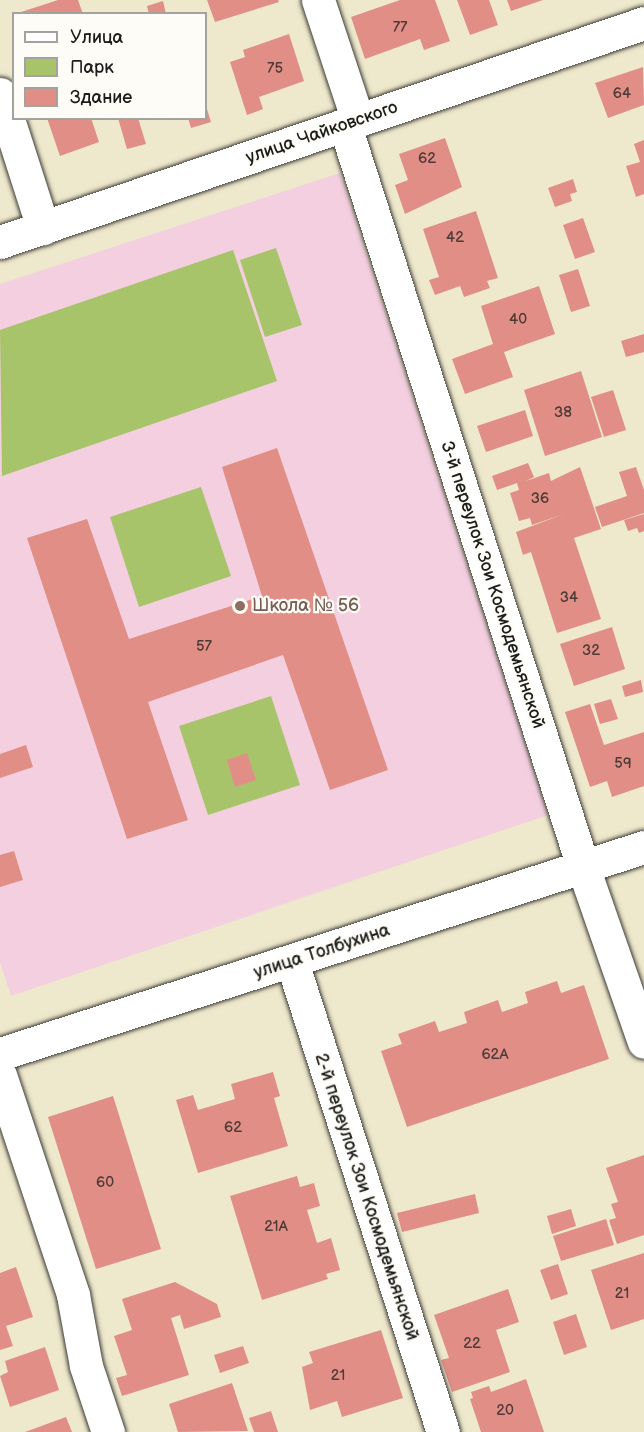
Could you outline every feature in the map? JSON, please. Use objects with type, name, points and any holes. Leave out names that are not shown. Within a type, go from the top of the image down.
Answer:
[{"type":"street","name":"3-й переулок Зои Космодемьянской","points":[[318,0],[352,124],[583,867],[644,1042]]},
{"type":"street","name":"улица Чайковского","points":[[0,242],[644,23]]},
{"type":"street","points":[[0,94],[43,228]]},
{"type":"street","name":"улица Толбухина","points":[[0,1054],[644,847]]},
{"type":"street","name":"2-й переулок Зои Космодемьянской","points":[[291,962],[443,1432]]},
{"type":"street","points":[[0,1075],[73,1295],[86,1366],[108,1432]]},
{"type":"shaded area","name":"Школа № 56","points":[[340,173],[548,815],[11,996],[0,963],[0,284]]},
{"type":"green space","points":[[276,248],[302,325],[265,337],[240,260]]},
{"type":"green space","points":[[233,250],[277,381],[2,476],[0,330]]},
{"type":"green space","points":[[201,487],[231,576],[139,607],[110,517]]},
{"type":"green space","points":[[271,696],[300,785],[208,815],[179,726]]},
{"type":"building","points":[[58,0],[78,0],[82,12],[21,12]]},
{"type":"building","points":[[207,0],[278,0],[279,2],[215,22]]},
{"type":"building","points":[[400,0],[435,0],[450,41],[424,50],[420,39],[365,59],[351,17]]},
{"type":"building","points":[[457,0],[489,0],[498,25],[470,35]]},
{"type":"building","points":[[507,0],[543,0],[511,11]]},
{"type":"building","points":[[163,1],[166,12],[148,12],[147,6]]},
{"type":"building","points":[[289,34],[304,81],[259,97],[263,109],[247,115],[230,62],[245,57],[243,50]]},
{"type":"building","points":[[643,67],[644,105],[608,118],[595,83]]},
{"type":"building","points":[[207,109],[211,122],[191,128],[189,120],[207,120]]},
{"type":"building","points":[[48,120],[92,120],[99,142],[60,156]]},
{"type":"building","points":[[119,120],[139,120],[146,144],[127,149]]},
{"type":"building","points":[[445,138],[462,187],[405,214],[395,185],[408,180],[399,154]]},
{"type":"building","points":[[644,140],[644,194],[636,197],[626,166],[640,162],[634,144]]},
{"type":"building","points":[[573,179],[577,192],[570,194],[572,201],[555,207],[548,188]]},
{"type":"building","points":[[476,211],[498,278],[487,281],[490,288],[464,297],[460,286],[435,295],[429,280],[439,277],[423,229]]},
{"type":"building","points":[[583,218],[595,252],[575,259],[563,225]]},
{"type":"building","points":[[578,269],[590,306],[571,312],[559,275]]},
{"type":"building","points":[[539,286],[555,334],[504,352],[513,377],[465,394],[452,359],[493,344],[481,306]]},
{"type":"building","points":[[644,334],[644,352],[626,357],[621,341]]},
{"type":"building","points":[[581,371],[602,437],[545,456],[524,390]]},
{"type":"building","points":[[613,390],[626,430],[604,437],[591,397]]},
{"type":"building","points":[[525,410],[533,436],[486,452],[477,426]]},
{"type":"building","points":[[277,448],[388,770],[330,790],[283,655],[148,702],[188,820],[127,839],[27,538],[87,519],[129,639],[262,596],[222,467]]},
{"type":"building","points":[[528,463],[534,477],[526,481],[549,473],[551,481],[580,467],[601,529],[574,538],[601,619],[557,633],[531,552],[523,555],[516,532],[564,514],[532,525],[530,518],[519,521],[510,493],[519,490],[517,483],[497,490],[492,476]]},
{"type":"building","points":[[636,467],[644,490],[644,513],[602,527],[595,507],[627,496],[619,472]]},
{"type":"building","points":[[644,514],[644,531],[639,533],[637,528],[628,531],[624,520]]},
{"type":"building","points":[[612,627],[625,669],[574,686],[560,644]]},
{"type":"building","points":[[641,680],[643,692],[625,697],[622,686]]},
{"type":"building","points":[[611,699],[618,719],[600,724],[594,704]]},
{"type":"building","points":[[590,704],[604,745],[644,732],[644,786],[612,797],[607,781],[590,787],[565,712]]},
{"type":"building","points":[[26,745],[33,767],[0,778],[0,754]]},
{"type":"building","points":[[247,753],[256,780],[235,787],[227,760]]},
{"type":"building","points":[[14,851],[23,880],[0,887],[0,855]]},
{"type":"building","points":[[557,981],[561,993],[584,985],[609,1059],[407,1127],[381,1051],[402,1044],[398,1034],[435,1021],[439,1032],[467,1023],[464,1012],[498,1000],[502,1012],[528,1003],[525,992]]},
{"type":"building","points":[[273,1072],[280,1096],[274,1098],[288,1146],[198,1173],[176,1100],[193,1095],[198,1110],[235,1099],[231,1084]]},
{"type":"building","points":[[113,1096],[161,1249],[96,1269],[48,1117]]},
{"type":"building","points":[[644,1155],[644,1235],[617,1244],[609,1220],[616,1218],[611,1204],[618,1202],[606,1168]]},
{"type":"building","points":[[297,1176],[300,1187],[314,1183],[320,1206],[307,1210],[317,1243],[331,1238],[340,1270],[326,1274],[328,1279],[262,1300],[230,1196]]},
{"type":"building","points":[[475,1194],[479,1213],[402,1232],[397,1213]]},
{"type":"building","points":[[571,1209],[576,1226],[552,1234],[547,1216]]},
{"type":"building","points":[[606,1219],[614,1245],[561,1261],[553,1236]]},
{"type":"building","points":[[644,1253],[644,1319],[611,1330],[591,1270]]},
{"type":"building","points":[[558,1264],[568,1294],[551,1300],[540,1270]]},
{"type":"building","points":[[16,1267],[33,1317],[6,1326],[13,1346],[0,1350],[0,1273]]},
{"type":"building","points":[[175,1282],[217,1304],[221,1317],[184,1329],[180,1315],[171,1318],[189,1375],[122,1396],[116,1378],[127,1375],[114,1336],[132,1330],[122,1299]]},
{"type":"building","points":[[508,1289],[519,1322],[496,1330],[510,1372],[452,1392],[441,1360],[449,1358],[434,1315]]},
{"type":"building","points":[[576,1314],[587,1347],[564,1355],[553,1322]]},
{"type":"building","points":[[381,1330],[403,1398],[342,1417],[337,1401],[310,1410],[302,1367],[313,1363],[309,1352]]},
{"type":"building","points":[[243,1346],[249,1363],[220,1373],[214,1355]]},
{"type":"building","points":[[45,1347],[59,1390],[10,1407],[0,1376],[8,1372],[5,1361]]},
{"type":"building","points":[[526,1379],[544,1432],[481,1432],[470,1399],[473,1398],[471,1392],[489,1386],[491,1392]]},
{"type":"building","points":[[232,1383],[248,1431],[178,1432],[169,1404]]},
{"type":"building","points":[[271,1411],[278,1432],[254,1432],[249,1418]]},
{"type":"building","points":[[66,1417],[72,1432],[25,1432]]},
{"type":"place","name":"Школа № 56","points":[[240,606]]}]
